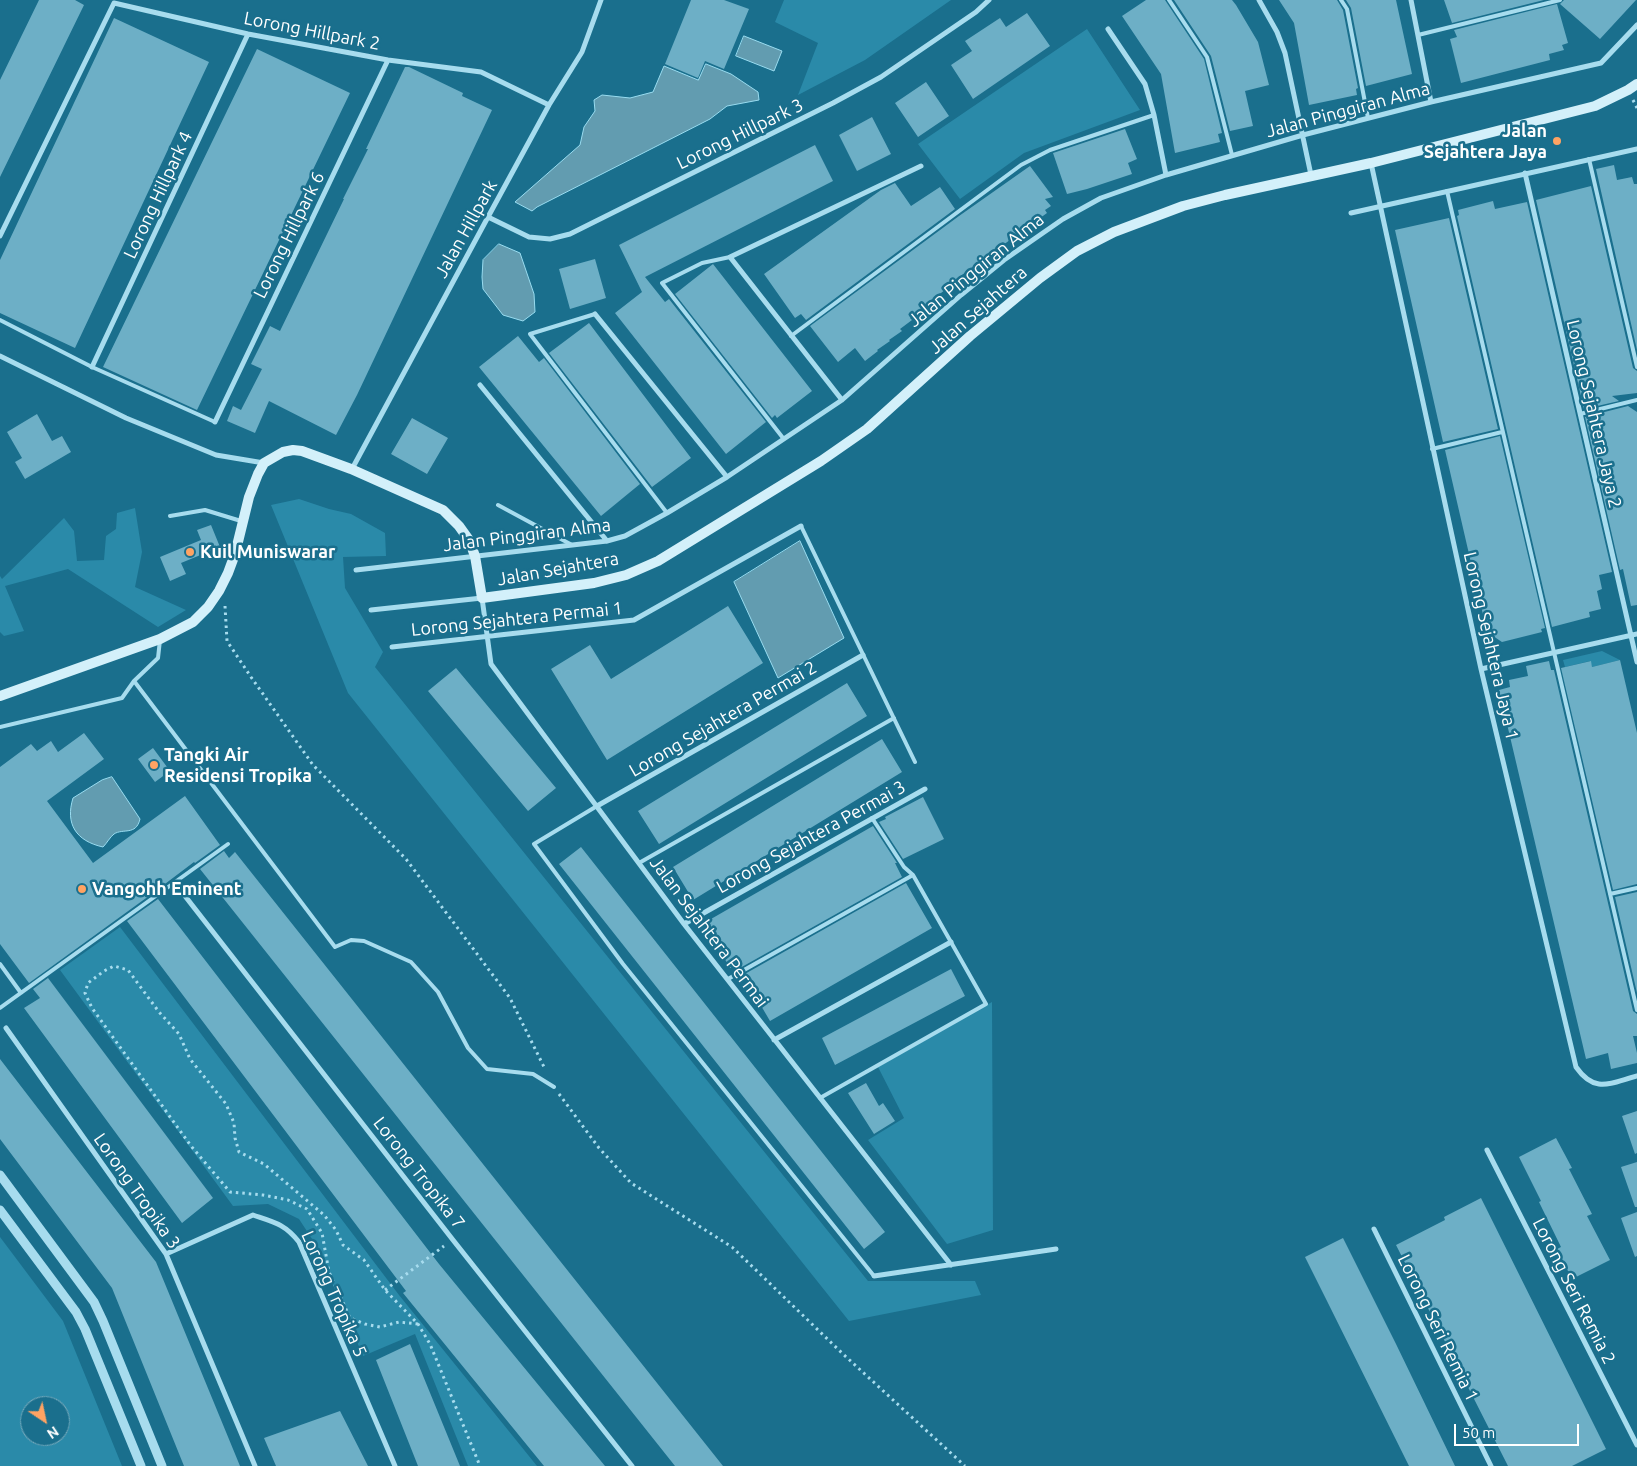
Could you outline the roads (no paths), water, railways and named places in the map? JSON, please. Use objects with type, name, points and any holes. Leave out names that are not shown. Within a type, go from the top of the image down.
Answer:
[{"type":"main road","name":"Jalan Sejahtera","points":[[482,598],[594,583],[626,575],[658,561],[821,461],[867,429],[977,330],[1040,278],[1077,252],[1114,232],[1183,206],[1224,195],[1371,163],[1595,106],[1637,84]]},
{"type":"main road","points":[[0,696],[160,639],[193,622],[208,607],[228,573],[253,485],[264,464],[282,452],[302,451],[352,469],[442,510],[459,526],[469,540],[475,556],[482,598]]},
{"type":"street","name":"Jalan Hillpark","points":[[352,469],[549,105],[582,52],[601,0]]},
{"type":"street","name":"Lorong Hillpark 3","points":[[488,217],[528,237],[550,238],[570,234],[834,103],[882,77],[976,12],[989,0]]},
{"type":"street","points":[[1259,0],[1277,32],[1285,53],[1311,175]]},
{"type":"street","points":[[1411,0],[1431,102]]},
{"type":"street","name":"Lorong Hillpark 2","points":[[0,236],[114,3],[248,34],[388,60],[481,72],[549,105]]},
{"type":"street","name":"Jalan Pinggiran Alma","points":[[356,570],[607,541],[625,536],[727,476],[842,400],[961,295],[1004,260],[1063,218],[1101,198],[1166,175],[1303,135],[1431,102],[1602,63],[1637,25]]},
{"type":"street","points":[[1108,29],[1145,84],[1154,115],[1166,175]]},
{"type":"street","name":"Lorong Hillpark 4","points":[[92,367],[248,34]]},
{"type":"street","name":"Lorong Hillpark 6","points":[[215,422],[388,60]]},
{"type":"street","points":[[1352,213],[1635,149]]},
{"type":"street","name":"Lorong Sejahtera Jaya 1","points":[[1371,163],[1432,449],[1576,1067],[1592,1083],[1603,1085],[1637,1076]]},
{"type":"street","points":[[842,400],[730,257],[921,166]]},
{"type":"street","name":"Lorong Sejahtera Jaya 2","points":[[1525,173],[1580,414],[1634,635],[1637,662]]},
{"type":"street","points":[[595,314],[727,476]]},
{"type":"street","points":[[0,356],[126,418],[216,455],[264,464]]},
{"type":"street","points":[[480,385],[607,541]]},
{"type":"street","name":"Lorong Sejahtera Permai 1","points":[[392,648],[634,620],[802,526]]},
{"type":"street","name":"Jalan Sejahtera","points":[[371,610],[482,598]]},
{"type":"street","name":"Jalan Sejahtera Permai","points":[[482,598],[491,664],[684,924],[951,1265]]},
{"type":"street","points":[[1482,669],[1634,635]]},
{"type":"street","name":"Lorong Sejahtera Permai 2","points":[[596,806],[863,655]]},
{"type":"street","name":"Lorong Sejahtera Permai 3","points":[[684,924],[925,789]]},
{"type":"street","name":"Lorong Tropika 7","points":[[186,896],[453,1240],[632,1466]]},
{"type":"street","points":[[774,1040],[951,942]]},
{"type":"street","name":"Lorong Tropika 3","points":[[6,1028],[166,1254],[255,1466]]},
{"type":"street","name":"Lorong Seri Remia 2","points":[[1487,1150],[1637,1445]]},
{"type":"street","points":[[0,1175],[94,1302],[162,1466]]},
{"type":"street","points":[[0,1210],[76,1312],[141,1466]]},
{"type":"street","name":"Lorong Tropika 5","points":[[166,1254],[252,1215],[272,1221],[289,1230],[299,1242],[395,1466]]},
{"type":"street","name":"Lorong Seri Remia 1","points":[[1374,1229],[1491,1466]]},
{"type":"street","points":[[874,1276],[1056,1249]]},
{"type":"lane","points":[[1169,0],[1207,56],[1232,155]]},
{"type":"lane","points":[[1341,0],[1347,9],[1368,118]]},
{"type":"lane","points":[[1418,35],[1560,0]]},
{"type":"lane","points":[[791,336],[1021,165],[1050,150],[1154,115]]},
{"type":"lane","points":[[1589,159],[1637,367]]},
{"type":"lane","points":[[1448,191],[1502,432],[1637,1010]]},
{"type":"lane","points":[[730,257],[702,264],[662,284],[783,438]]},
{"type":"lane","points":[[595,314],[530,334],[667,513]]},
{"type":"lane","points":[[0,320],[92,367],[215,422]]},
{"type":"lane","points":[[1580,414],[1637,400]]},
{"type":"lane","points":[[1432,449],[1502,432]]},
{"type":"lane","points":[[498,505],[572,545]]},
{"type":"lane","points":[[170,516],[205,510],[243,522]]},
{"type":"lane","points":[[802,526],[915,762]]},
{"type":"lane","points":[[0,727],[122,698],[134,681],[158,658],[160,639]]},
{"type":"lane","points":[[134,681],[335,947],[351,940],[364,941],[411,962],[438,992],[468,1048],[487,1069],[533,1074],[554,1088]]},
{"type":"lane","points":[[639,863],[894,718]]},
{"type":"lane","points":[[596,806],[534,844],[623,964],[874,1276]]},
{"type":"lane","points":[[820,1098],[986,1004],[913,875],[904,867],[872,818]]},
{"type":"lane","points":[[0,1008],[228,844]]},
{"type":"lane","points":[[728,979],[913,875]]},
{"type":"lane","points":[[1610,894],[1637,888]]},
{"type":"lane","points":[[0,964],[21,993]]},
{"type":"place","name":"Jalan Sejahtera Jaya","points":[[1557,141]]},
{"type":"place","name":"Kuil Muniswarar","points":[[190,552]]},
{"type":"place","name":"Tangki Air Residensi Tropika","points":[[154,765]]},
{"type":"place","name":"Vangohh Eminent","points":[[82,889]]}]
